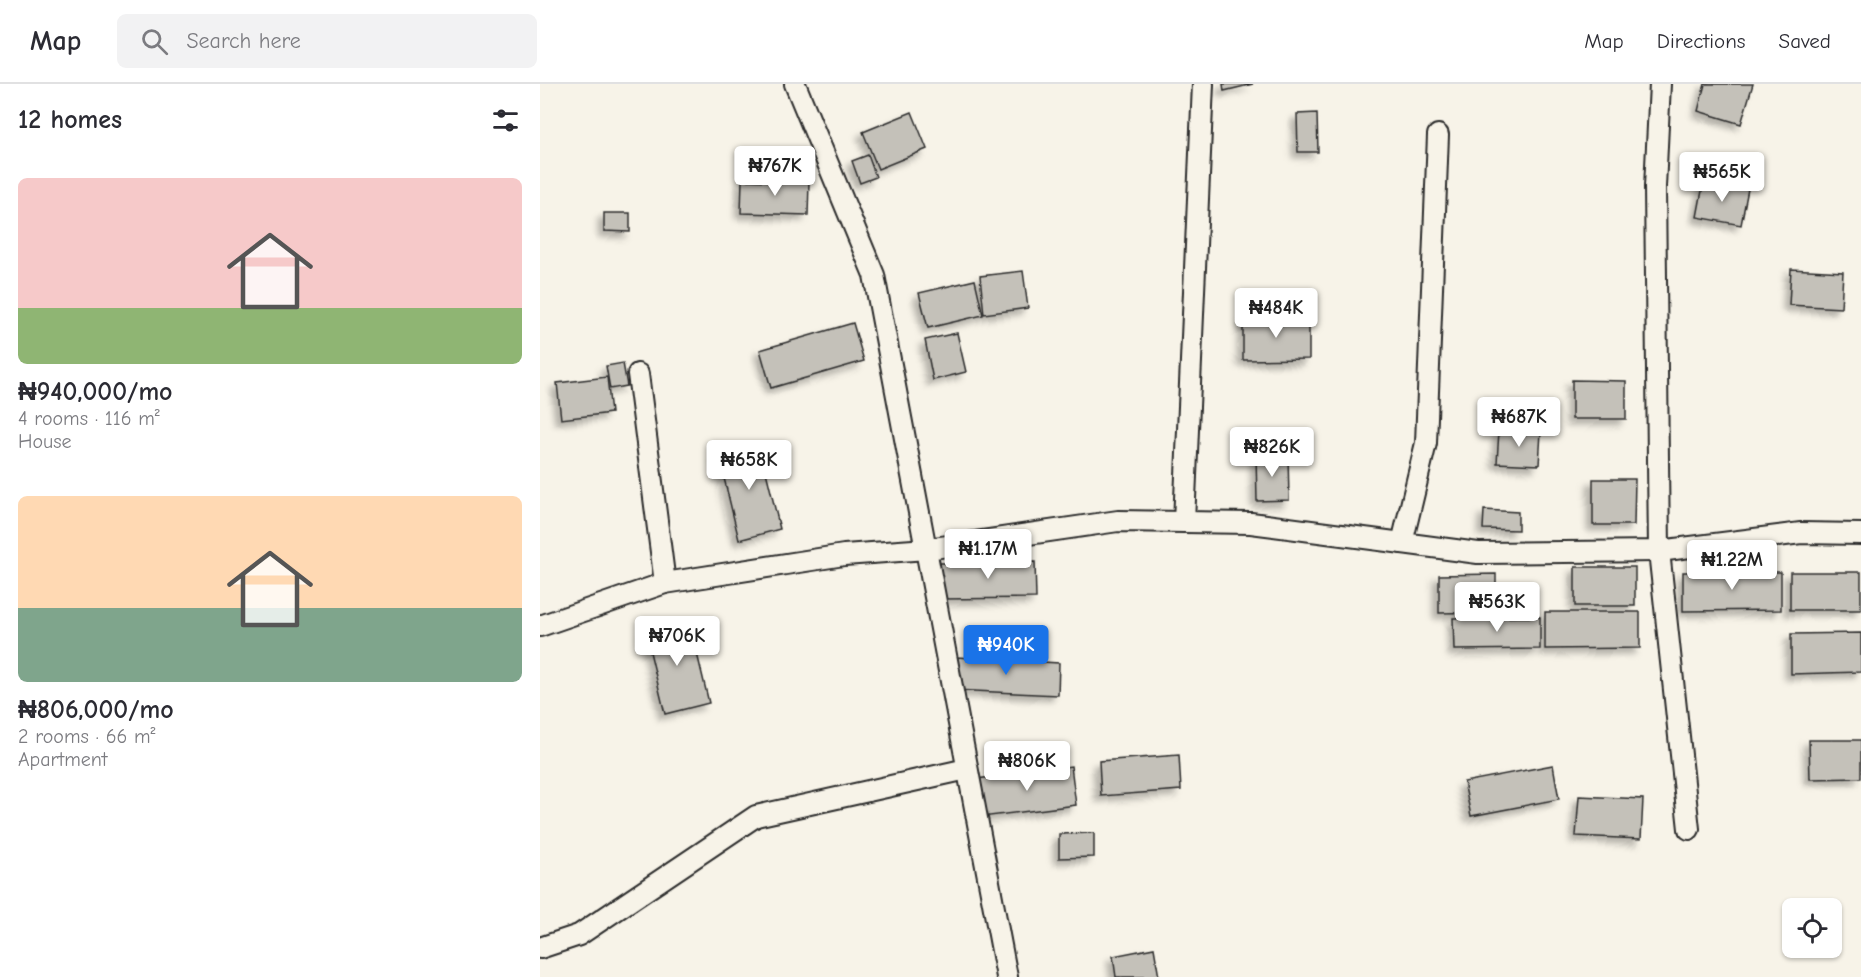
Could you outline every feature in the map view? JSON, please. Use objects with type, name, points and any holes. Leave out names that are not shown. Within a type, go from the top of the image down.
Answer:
[{"type":"street","points":[[795,84],[874,275],[1006,977]]},
{"type":"street","points":[[1184,522],[1203,84]]},
{"type":"street","points":[[1660,84],[1655,187],[1659,551],[1689,829]]},
{"type":"street","points":[[1402,543],[1426,443],[1438,135]]},
{"type":"street","points":[[638,374],[665,583]]},
{"type":"street","points":[[540,626],[665,583],[844,555],[927,549],[1118,521],[1251,523],[1478,553],[1659,551],[1801,533],[1861,534]]},
{"type":"street","points":[[540,948],[579,935],[756,816],[968,769]]},
{"type":"building","points":[[1223,84],[1253,84],[1224,91]]},
{"type":"building","points":[[1705,84],[1753,84],[1741,124],[1698,111]]},
{"type":"building","points":[[912,112],[927,149],[878,169],[863,132]]},
{"type":"building","points":[[1317,113],[1318,152],[1298,152],[1297,114]]},
{"type":"building","points":[[868,155],[876,177],[860,183],[852,161]]},
{"type":"building","points":[[742,180],[809,182],[808,215],[741,213]]},
{"type":"building","points":[[1704,180],[1748,189],[1741,225],[1697,217]]},
{"type":"building","points":[[604,213],[630,213],[630,232],[604,231]]},
{"type":"building","points":[[1791,269],[1843,272],[1841,308],[1789,305]]},
{"type":"building","points":[[1023,271],[1028,308],[984,314],[980,276]]},
{"type":"building","points":[[975,280],[983,315],[928,328],[919,293]]},
{"type":"building","points":[[1309,318],[1309,359],[1243,360],[1243,319]]},
{"type":"building","points":[[853,323],[864,361],[771,388],[760,350]]},
{"type":"building","points":[[957,333],[966,372],[933,380],[925,340]]},
{"type":"building","points":[[623,363],[627,386],[610,389],[606,366]]},
{"type":"building","points":[[607,377],[611,413],[561,419],[557,383]]},
{"type":"building","points":[[1572,380],[1626,381],[1626,419],[1572,419]]},
{"type":"building","points":[[1499,430],[1541,432],[1539,465],[1497,463]]},
{"type":"building","points":[[759,443],[780,529],[739,540],[718,453]]},
{"type":"building","points":[[1288,454],[1289,500],[1257,501],[1256,455]]},
{"type":"building","points":[[1593,479],[1635,479],[1634,525],[1593,525]]},
{"type":"building","points":[[1484,510],[1518,512],[1518,530],[1483,529]]},
{"type":"building","points":[[1035,562],[1036,598],[941,599],[940,563]]},
{"type":"building","points":[[1575,567],[1635,567],[1635,606],[1575,606]]},
{"type":"building","points":[[1683,572],[1781,572],[1781,610],[1683,611]]},
{"type":"building","points":[[1790,572],[1861,572],[1861,610],[1790,610]]},
{"type":"building","points":[[1496,574],[1496,612],[1439,613],[1439,575]]},
{"type":"building","points":[[1545,612],[1640,612],[1640,648],[1545,649]]},
{"type":"building","points":[[1540,617],[1540,649],[1454,650],[1453,618]]},
{"type":"building","points":[[689,620],[709,703],[665,714],[645,631]]},
{"type":"building","points":[[1861,633],[1861,672],[1791,674],[1791,634]]},
{"type":"building","points":[[956,657],[1059,663],[1058,695],[954,690]]},
{"type":"building","points":[[1809,740],[1861,740],[1861,778],[1810,779]]},
{"type":"building","points":[[1179,755],[1181,790],[1101,796],[1099,761]]},
{"type":"building","points":[[1553,765],[1559,799],[1471,816],[1464,782]]},
{"type":"building","points":[[1071,766],[1076,805],[982,817],[977,779]]},
{"type":"building","points":[[1579,796],[1643,799],[1641,839],[1576,836]]},
{"type":"building","points":[[1094,833],[1094,857],[1059,858],[1059,834]]},
{"type":"building","points":[[1154,948],[1159,977],[1116,977],[1113,956]]}]
